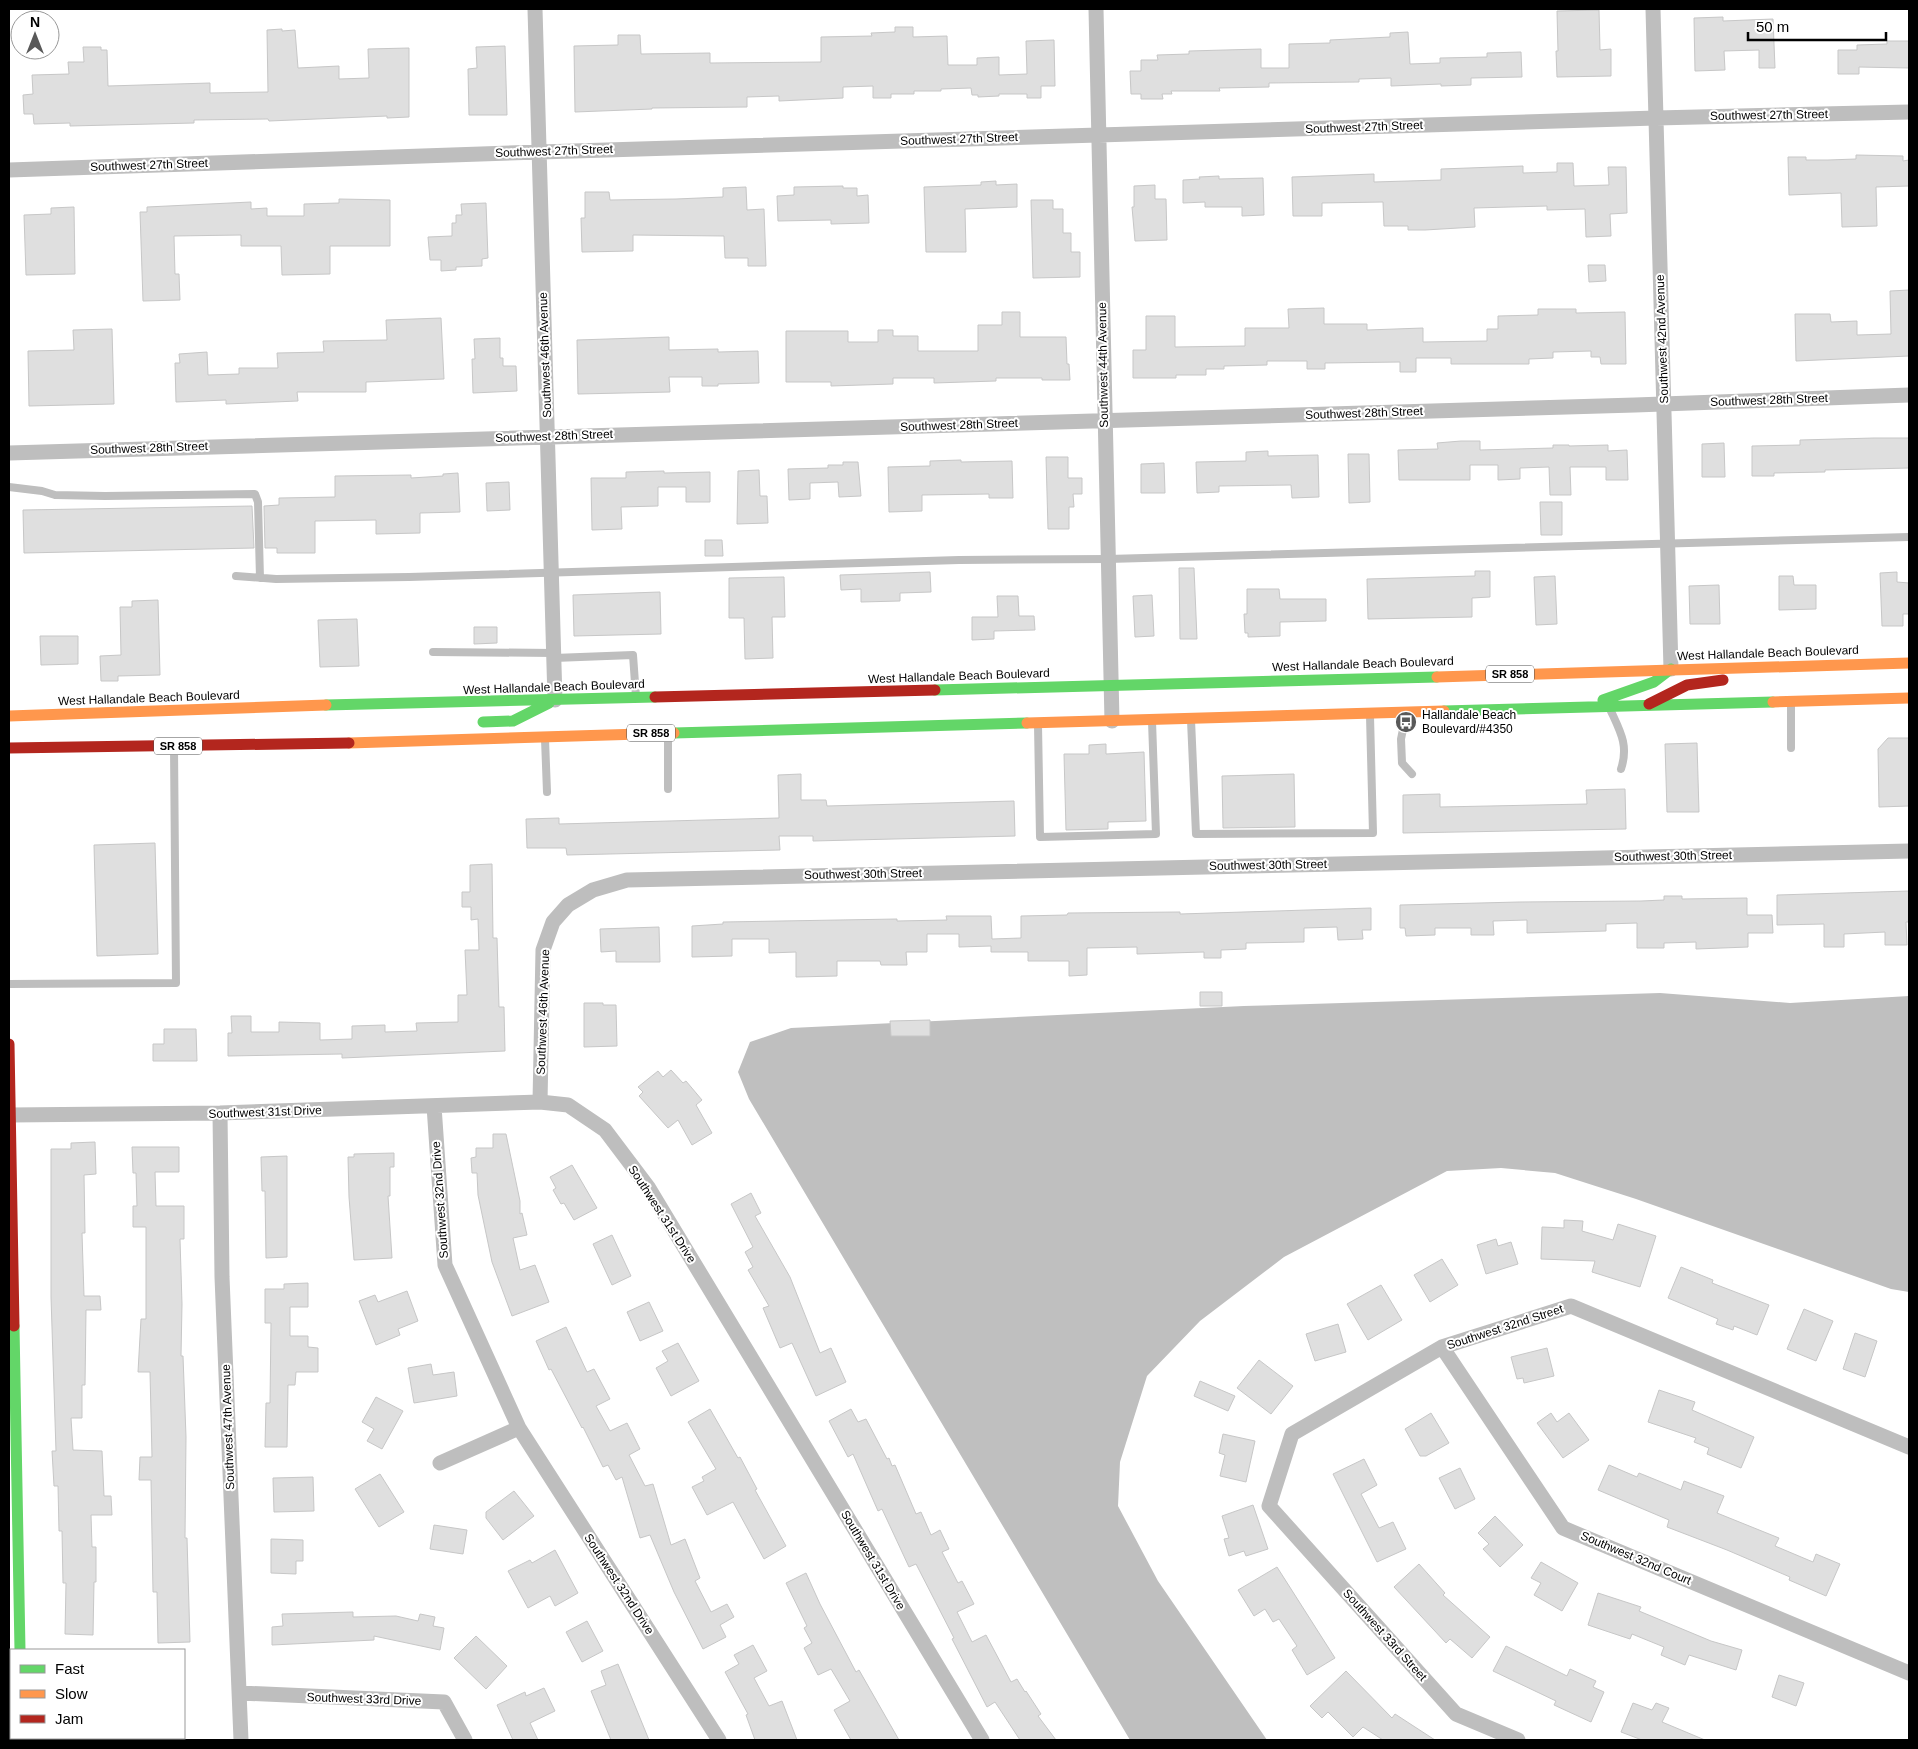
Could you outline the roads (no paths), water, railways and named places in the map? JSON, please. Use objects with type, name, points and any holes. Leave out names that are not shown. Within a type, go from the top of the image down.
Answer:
[{"type":"main road","name":"West Hallandale Beach Boulevard","points":[[9,716],[301,706],[1111,686],[1909,663]]},
{"type":"main road","points":[[1644,706],[1687,685],[1852,664]]},
{"type":"main road","points":[[1574,708],[1622,695],[1654,682],[1671,669]]},
{"type":"main road","points":[[716,708],[737,696]]},
{"type":"main road","name":"SR 858","points":[[9,748],[346,742],[1909,698]]},
{"type":"main road","points":[[474,722],[514,721],[555,700]]},
{"type":"main road","points":[[561,735],[575,725]]},
{"type":"main road","points":[[346,742],[370,732]]},
{"type":"main road","points":[[9,1044],[20,1649]]},
{"type":"street","name":"Southwest 46th Avenue","points":[[535,9],[555,700]]},
{"type":"street","name":"Southwest 44th Avenue","points":[[1096,9],[1112,721]]},
{"type":"street","name":"Southwest 42nd Avenue","points":[[1653,9],[1671,669]]},
{"type":"street","name":"Southwest 27th Street","points":[[9,170],[540,152],[1909,112]]},
{"type":"street","name":"Southwest 28th Street","points":[[9,453],[1664,404],[1909,395]]},
{"type":"street","name":"Southwest 30th Street","points":[[627,880],[1909,851]]},
{"type":"street","name":"Southwest 46th Avenue","points":[[540,1102],[543,950],[553,922],[568,905],[593,890],[627,880]]},
{"type":"street","name":"Southwest 31st Drive","points":[[10,1115],[220,1113],[540,1102],[568,1104],[605,1130],[648,1187],[982,1740]]},
{"type":"street","name":"Southwest 32nd Drive","points":[[434,1106],[445,1265],[519,1428],[719,1740]]},
{"type":"street","name":"Southwest 47th Avenue","points":[[220,1113],[222,1277],[241,1740]]},
{"type":"street","name":"Southwest 32nd Street","points":[[1269,1506],[1292,1434],[1442,1347],[1571,1306],[1909,1447]]},
{"type":"street","name":"Southwest 32nd Court","points":[[1442,1347],[1563,1528],[1909,1673]]},
{"type":"street","points":[[440,1463],[519,1428]]},
{"type":"street","name":"Southwest 33rd Street","points":[[1269,1506],[1456,1714],[1518,1740]]},
{"type":"street","name":"Southwest 33rd Drive","points":[[240,1693],[444,1702],[466,1740]]},
{"type":"lane","points":[[9,487],[42,490],[55,495],[255,494],[258,502],[260,578]]},
{"type":"lane","points":[[236,576],[295,579],[552,574],[959,560],[1108,559],[1909,538]]},
{"type":"lane","points":[[434,652],[554,656],[633,655],[636,698]]},
{"type":"lane","points":[[1791,702],[1791,748]]},
{"type":"lane","points":[[1609,707],[1622,735],[1626,754],[1621,768]]},
{"type":"lane","points":[[1407,713],[1401,739],[1402,763],[1412,774]]},
{"type":"lane","points":[[1191,719],[1196,834],[1373,833],[1370,714]]},
{"type":"lane","points":[[1038,723],[1040,837],[1156,834],[1152,720]]},
{"type":"lane","points":[[668,732],[668,789]]},
{"type":"lane","points":[[545,736],[547,792]]},
{"type":"lane","points":[[9,984],[176,983],[174,746]]},
{"type":"place","name":"Hallandale Beach Boulevard/#4350","points":[[1406,722]]}]
